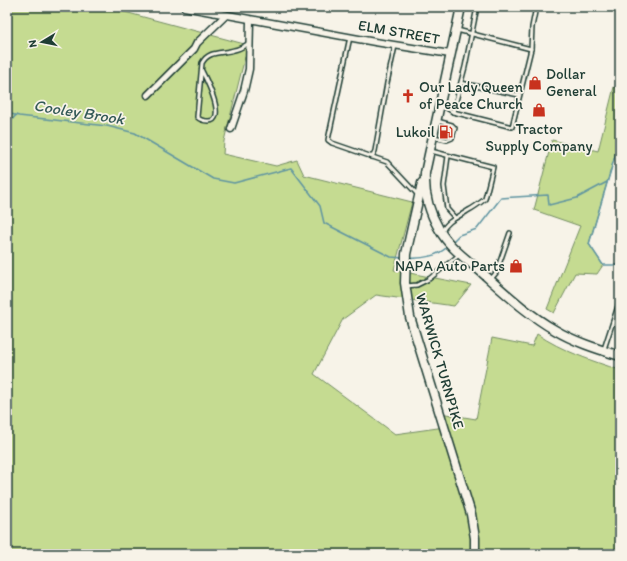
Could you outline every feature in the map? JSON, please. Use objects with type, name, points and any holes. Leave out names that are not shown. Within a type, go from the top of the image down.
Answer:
[{"type":"main road","points":[[461,7],[435,121],[425,173],[424,182],[429,207],[441,233],[460,254],[521,307],[554,330],[580,342],[619,353]]},
{"type":"main road","name":"WARWICK TURNPIKE","points":[[425,173],[405,258],[405,286],[410,317],[472,514],[475,554]]},
{"type":"street","name":"ELM STREET","points":[[184,7],[396,46],[450,54]]},
{"type":"street","points":[[148,95],[194,50],[197,43],[226,15]]},
{"type":"street","points":[[231,129],[248,77],[250,57],[250,20]]},
{"type":"lane","points":[[453,112],[461,83],[477,7]]},
{"type":"lane","points":[[440,104],[453,112],[512,127],[531,49],[532,26],[536,7]]},
{"type":"lane","points":[[456,30],[531,49]]},
{"type":"lane","points":[[350,37],[328,140],[332,143],[387,162],[419,196]]},
{"type":"lane","points":[[202,71],[214,98],[216,111],[216,117],[209,122],[203,121],[197,117],[202,63],[205,57],[209,54],[235,50],[249,43]]},
{"type":"lane","points":[[372,157],[375,151],[387,83],[396,46]]},
{"type":"lane","points":[[461,83],[520,95]]},
{"type":"lane","points":[[432,137],[447,140],[452,138],[455,128],[452,125],[435,121]]},
{"type":"lane","points":[[429,150],[493,167],[486,199],[469,211],[454,218],[444,226],[441,233]]},
{"type":"lane","points":[[448,156],[444,186],[447,209],[454,218]]},
{"type":"lane","points":[[490,280],[496,273],[510,233]]},
{"type":"lane","points":[[405,286],[417,285],[429,279],[460,254]]},
{"type":"lane","points":[[604,350],[620,300]]},
{"type":"green space","points":[[7,7],[106,7],[248,45],[224,141],[223,154],[276,166],[297,160],[304,175],[412,202],[394,270],[471,285],[454,306],[376,295],[343,319],[314,374],[395,434],[445,427],[440,413],[476,419],[492,338],[532,346],[537,334],[567,350],[620,370],[620,554],[7,554]]},
{"type":"green space","points":[[614,87],[620,89],[620,158],[615,156],[589,244],[603,265],[597,274],[575,273],[554,313],[547,309],[580,226],[534,210],[552,140],[598,151]]},
{"type":"waterway","name":"Cooley Brook","points":[[7,113],[19,116],[107,126],[135,133],[213,179],[234,183],[291,168],[320,206],[324,223],[391,257],[404,258]]},
{"type":"waterway","points":[[7,126],[16,115]]},
{"type":"waterway","points":[[620,132],[615,156],[589,244],[603,265],[620,265]]},
{"type":"waterway","name":"Cooley Brook","points":[[452,242],[459,235],[477,229],[501,198],[548,195],[549,205],[577,198],[607,182]]},
{"type":"waterway","name":"Cooley Brook","points":[[409,258],[430,256],[440,252],[448,246]]},
{"type":"waterway","points":[[7,268],[9,278],[7,285]]},
{"type":"waterway","points":[[620,455],[618,467],[620,475]]},
{"type":"place","name":"Dollar General","points":[[535,83]]},
{"type":"place","name":"Our Lady Queen of Peace Church","points":[[408,96]]},
{"type":"place","name":"Tractor Supply Company","points":[[539,110]]},
{"type":"place","name":"Lukoil","points":[[446,132]]},
{"type":"place","name":"NAPA Auto Parts","points":[[516,266]]}]
